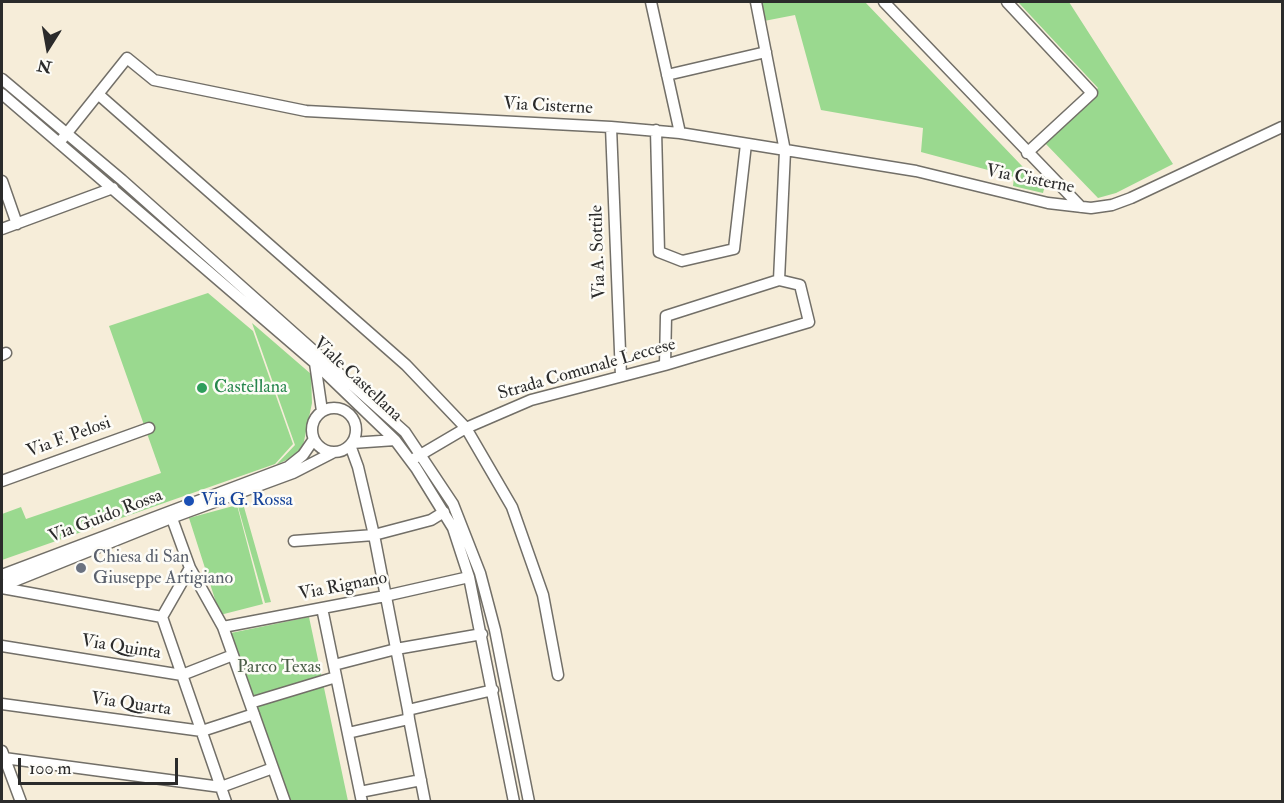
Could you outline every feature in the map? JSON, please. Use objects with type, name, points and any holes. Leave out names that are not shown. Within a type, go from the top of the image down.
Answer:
[{"type":"street","points":[[651,2],[680,133]]},
{"type":"street","points":[[665,365],[666,316],[779,280],[785,151],[756,2]]},
{"type":"street","points":[[884,2],[1081,207]]},
{"type":"street","points":[[1007,2],[1092,93],[1028,153]]},
{"type":"street","points":[[666,75],[766,52]]},
{"type":"street","name":"Via Cisterne","points":[[59,143],[127,58],[154,80],[306,111],[656,130],[916,171],[1048,202],[1081,207],[1112,206],[1282,127]]},
{"type":"street","points":[[2,79],[122,180],[368,404],[405,432],[453,504],[480,573],[500,653],[529,801]]},
{"type":"street","points":[[98,93],[405,365],[466,428],[512,507],[543,595],[558,675]]},
{"type":"street","name":"Viale Castellana","points":[[2,94],[315,363],[368,404],[395,440],[453,528],[469,577],[482,634],[514,801]]},
{"type":"street","name":"Via A. Sottile","points":[[611,127],[621,376]]},
{"type":"street","points":[[656,130],[659,252],[682,261],[734,249],[746,144]]},
{"type":"street","points":[[2,229],[111,190],[122,180]]},
{"type":"street","points":[[2,181],[17,224]]},
{"type":"street","name":"Strada Comunale Leccese","points":[[410,462],[466,428],[531,400],[665,365],[809,322],[800,285],[779,280]]},
{"type":"street","points":[[315,363],[322,411],[312,427],[314,439],[322,448],[334,452]]},
{"type":"street","points":[[350,415],[368,404]]},
{"type":"street","points":[[322,411],[334,408],[350,415],[356,432],[351,444],[374,535],[424,801]]},
{"type":"street","name":"Via F. Pelosi","points":[[2,481],[149,428]]},
{"type":"street","name":"Via Guido Rossa","points":[[2,574],[170,514],[288,467],[303,455],[314,439]]},
{"type":"street","points":[[2,587],[170,514],[293,473],[351,444],[395,440]]},
{"type":"street","points":[[294,541],[374,535],[430,520],[444,512]]},
{"type":"street","points":[[170,514],[189,568],[223,627],[285,801]]},
{"type":"street","points":[[189,568],[162,617],[225,801]]},
{"type":"street","name":"Via Rignano","points":[[223,627],[386,596],[469,577]]},
{"type":"street","points":[[2,587],[162,617]]},
{"type":"street","points":[[322,608],[359,798],[420,780]]},
{"type":"street","points":[[334,665],[396,649],[482,634]]},
{"type":"street","name":"Via Quinta","points":[[2,646],[182,675],[233,655]]},
{"type":"street","name":"Via Quarta","points":[[2,704],[202,731],[252,708],[336,677]]},
{"type":"street","points":[[348,733],[493,690]]},
{"type":"street","points":[[21,801],[3,754],[220,787],[273,768]]},
{"type":"green space","points":[[760,2],[865,2],[1044,189],[1043,193],[1013,186],[1014,177],[921,152],[923,128],[821,110],[795,15],[764,21]]},
{"type":"green space","points":[[1018,2],[1069,2],[1173,164],[1116,193],[1098,198],[1044,142],[1098,88]]},
{"type":"green space","name":"Castellana","points":[[208,293],[253,331],[293,444],[275,464],[2,560],[2,514],[21,507],[26,519],[161,473],[109,326]]},
{"type":"green space","points":[[252,323],[311,374],[312,403],[303,446],[295,456],[276,465],[295,445]]},
{"type":"green space","points":[[242,500],[271,602],[265,603],[237,503]]},
{"type":"green space","points":[[237,505],[263,604],[220,615],[189,518]]},
{"type":"green space","name":"Parco Texas","points":[[309,617],[348,801],[285,801],[226,634]]},
{"type":"place","name":"Castellana","points":[[202,388]]},
{"type":"place","name":"Via G. Rossa","points":[[189,501]]},
{"type":"place","name":"Chiesa di San Giuseppe Artigiano","points":[[81,568]]}]
